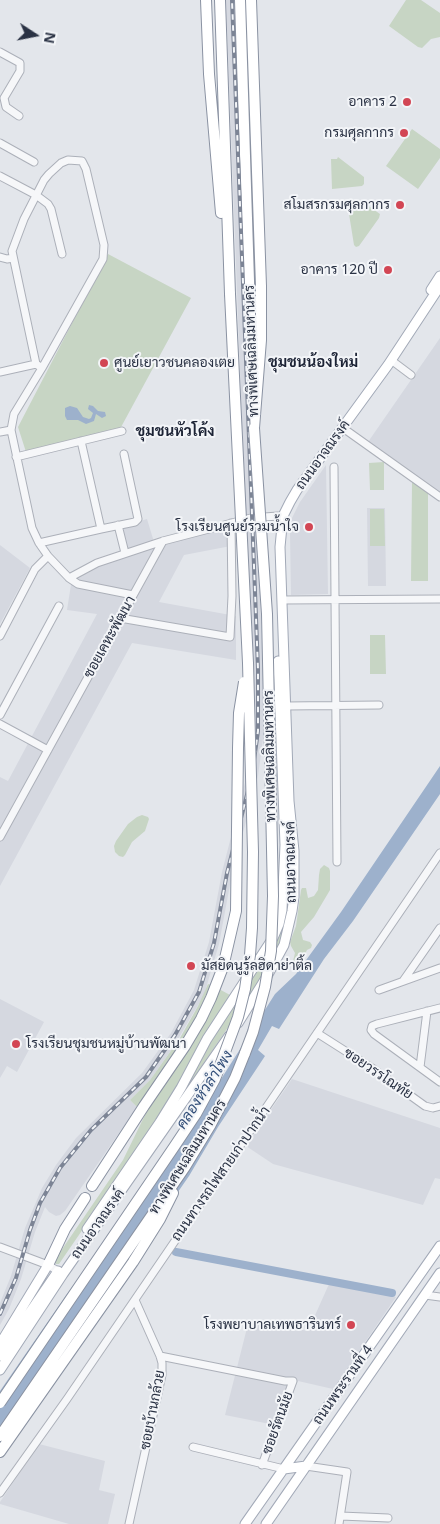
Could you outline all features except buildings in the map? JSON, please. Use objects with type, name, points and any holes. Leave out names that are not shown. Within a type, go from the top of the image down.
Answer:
[{"type":"highway","points":[[206,0],[213,127],[221,217],[228,263]]},
{"type":"highway","name":"ทางพิเศษเฉลิมมหานคร","points":[[0,1403],[196,1114],[215,1079],[238,1017],[247,979],[252,928],[253,852],[248,663],[228,263],[220,0]]},
{"type":"highway","name":"ทางพิเศษเฉลิมมหานคร","points":[[0,1452],[5,1436],[133,1262],[171,1199],[185,1167],[210,1126],[235,1078],[251,1039],[265,987],[274,896],[267,614],[254,428],[240,0]]},
{"type":"highway","points":[[251,0],[261,286],[261,340],[254,428]]},
{"type":"highway","points":[[92,1186],[197,1026],[211,998],[223,967],[236,911],[239,713],[248,663]]},
{"type":"highway","points":[[48,1265],[65,1229],[85,1198]]},
{"type":"main road","name":"ถนนอาจณรงค์","points":[[0,1356],[240,1019],[266,978],[284,944],[292,911],[294,879],[275,539],[280,516],[287,497],[365,389],[440,276]]},
{"type":"main road","name":"ถนนอาจณรงค์","points":[[0,1370],[60,1273],[160,1122],[181,1088],[207,1039],[273,938],[279,924],[282,910],[285,845],[280,516],[438,293]]},
{"type":"main road","name":"ถนนพระรามที่ 4","points":[[245,1524],[440,1246]]},
{"type":"main road","points":[[0,1344],[48,1265]]},
{"type":"main road","name":"ถนนพระรามที่ 4","points":[[266,1524],[440,1272]]},
{"type":"main road","points":[[284,1469],[306,1466]]},
{"type":"street","points":[[0,52],[20,63],[20,71],[4,98],[6,107],[19,116]]},
{"type":"street","points":[[0,143],[34,162]]},
{"type":"street","points":[[39,366],[12,251],[24,219],[44,180],[62,163],[68,160],[82,161],[86,169],[104,245],[104,259],[39,366],[14,414],[10,430],[32,528],[48,556],[69,578],[78,584],[133,595]]},
{"type":"street","points":[[0,176],[36,195],[48,204],[51,209],[62,254]]},
{"type":"street","points":[[0,257],[13,258]]},
{"type":"street","points":[[391,360],[411,375]]},
{"type":"street","points":[[0,372],[39,366]]},
{"type":"street","points":[[343,428],[440,497]]},
{"type":"street","points":[[0,432],[10,430]]},
{"type":"street","points":[[16,457],[122,431]]},
{"type":"street","points":[[80,441],[101,529]]},
{"type":"street","points":[[39,543],[135,522],[138,518],[124,454]]},
{"type":"street","points":[[334,467],[337,862]]},
{"type":"street","points":[[69,578],[97,563],[163,541],[258,517],[280,516]]},
{"type":"street","points":[[120,618],[230,637],[232,596],[231,523]]},
{"type":"street","points":[[118,525],[125,553]]},
{"type":"street","name":"ซอยเคหะพัฒนา","points":[[0,837],[163,541]]},
{"type":"street","points":[[0,636],[35,569],[48,556]]},
{"type":"street","points":[[282,600],[440,599]]},
{"type":"street","points":[[0,715],[59,606]]},
{"type":"street","points":[[283,706],[379,705]]},
{"type":"street","points":[[0,724],[48,750]]},
{"type":"street","name":"ถนนทางรถไฟสายเก่าปากน้ำ","points":[[0,1493],[54,1418],[440,853]]},
{"type":"street","points":[[403,981],[440,928]]},
{"type":"street","points":[[379,990],[440,968]]},
{"type":"street","points":[[440,1008],[377,1024],[371,1028],[374,1034],[440,1082]]},
{"type":"street","points":[[420,1067],[427,1011]]},
{"type":"street","name":"ซอยวรรโณทัย","points":[[317,1033],[372,1068],[425,1106],[433,1108],[440,1106]]},
{"type":"street","points":[[0,1247],[48,1265],[60,1273]]},
{"type":"street","points":[[425,1294],[440,1297]]},
{"type":"street","name":"ซอยบ้านกล้วย","points":[[129,1524],[160,1384],[162,1362],[135,1300]]},
{"type":"street","name":"ซอยรัตนมัย","points":[[160,1356],[293,1381],[262,1465]]},
{"type":"street","name":"ซอยรัตนมัย","points":[[193,1447],[284,1469]]},
{"type":"street","points":[[306,1466],[347,1472],[339,1524]]},
{"type":"street","points":[[341,1516],[388,1518]]},
{"type":"shaded area","points":[[226,0],[237,0],[263,669],[264,731],[258,776],[232,874],[219,944],[204,995],[174,1046],[150,1080],[130,1100],[137,1107],[65,1211],[56,1216],[45,1207],[35,1232],[21,1279],[9,1309],[0,1325],[0,1303],[11,1276],[25,1228],[42,1188],[76,1138],[142,1073],[171,1033],[194,990],[209,942],[222,872],[247,775],[245,503]]},
{"type":"shaded area","points":[[440,338],[440,493],[368,442]]},
{"type":"shaded area","name":"โรงเรียนศูนย์รวมน้ำใจ","points":[[326,465],[328,594],[291,595],[291,520],[300,502]]},
{"type":"shaded area","points":[[367,508],[385,508],[386,586],[368,586]]},
{"type":"shaded area","points":[[147,519],[154,542],[235,521],[236,545],[184,555],[159,602],[236,616],[236,660],[132,643],[0,886],[0,777],[8,781],[97,614],[67,610],[73,572],[127,550],[121,527]]},
{"type":"shaded area","points":[[0,545],[30,568],[0,624]]},
{"type":"shaded area","name":"โรงเรียนชุมชนหมู่บ้านพัฒนา","points":[[0,999],[44,1022],[17,1072],[7,1066],[0,1078]]},
{"type":"shaded area","points":[[292,1079],[440,1128],[440,1179],[435,1178],[423,1205],[273,1164],[246,1146]]},
{"type":"shaded area","points":[[329,1284],[396,1297],[333,1389],[298,1381],[280,1426],[225,1415],[249,1320],[308,1331]]},
{"type":"shaded area","points":[[39,1444],[105,1461],[99,1490],[115,1494],[108,1524],[69,1524],[0,1504]]},
{"type":"green space","points":[[406,0],[421,0],[440,13],[440,37],[431,39],[422,48],[389,26]]},
{"type":"green space","points":[[412,129],[440,149],[440,158],[418,189],[386,166]]},
{"type":"green space","points":[[338,157],[364,177],[364,184],[362,186],[332,189],[331,159],[337,159]]},
{"type":"green space","points":[[360,200],[380,214],[359,246],[356,247],[354,245],[349,214]]},
{"type":"green space","name":"ศูนย์เยาวชนคลองเตย","points":[[108,254],[191,298],[120,429],[26,452],[18,427]]},
{"type":"green space","points":[[384,462],[384,490],[370,490],[369,463]]},
{"type":"green space","points":[[412,482],[428,493],[428,581],[411,581]]},
{"type":"green space","points":[[370,509],[384,509],[385,546],[370,546]]},
{"type":"green space","points":[[370,635],[385,635],[386,674],[370,674]]},
{"type":"green space","points":[[142,815],[149,819],[145,831],[132,842],[123,857],[119,856],[115,852],[114,846],[116,841],[128,824]]},
{"type":"green space","points":[[324,865],[330,871],[330,890],[314,917],[301,932],[303,940],[310,942],[312,945],[307,950],[298,967],[296,967],[292,965],[295,953],[290,942],[296,926],[301,890],[306,888],[308,898],[314,896],[318,890],[320,869]]},
{"type":"green space","points":[[290,868],[290,897],[287,916],[284,932],[275,955],[265,973],[186,1089],[212,1038],[262,964],[276,939],[283,923]]},
{"type":"green space","points":[[208,984],[211,985],[181,1044],[137,1107],[130,1100],[150,1080],[180,1038]]},
{"type":"green space","points":[[219,989],[230,995],[157,1120],[59,1264],[56,1264],[54,1261],[123,1160],[146,1113]]},
{"type":"water","points":[[89,405],[98,411],[105,412],[106,416],[102,418],[96,414],[94,421],[86,424],[78,420],[67,420],[65,408],[70,406],[77,408],[83,417],[91,418],[93,413],[88,409]]},
{"type":"water","points":[[440,766],[440,794],[353,921],[324,959],[279,1029],[272,1026],[258,1050],[265,1056],[218,1127],[189,1176],[0,1449],[0,1391],[67,1294],[178,1147],[275,994],[296,974],[341,912]]},
{"type":"waterway","points":[[176,1252],[392,1293]]},
{"type":"railway","points":[[0,1314],[16,1278],[40,1203],[60,1168],[91,1130],[146,1077],[175,1035],[199,992],[214,943],[227,873],[252,775],[258,731],[258,669],[232,0]]},
{"type":"place","name":"อาคาร 2","points":[[407,102]]},
{"type":"place","name":"กรมศุลกากร","points":[[404,133]]},
{"type":"place","name":"สโมสรกรมศุลกากร","points":[[400,205]]},
{"type":"place","name":"อาคาร 120 ปี","points":[[388,270]]},
{"type":"place","name":"ศูนย์เยาวชนคลองเตย","points":[[104,363]]},
{"type":"place","name":"โรงเรียนศูนย์รวมน้ำใจ","points":[[309,527]]},
{"type":"place","name":"มัสยิดนูรู้ลฮิดาย่าติ้ล","points":[[191,966]]},
{"type":"place","name":"โรงเรียนชุมชนหมู่บ้านพัฒนา","points":[[16,1044]]},
{"type":"place","name":"โรงพยาบาลเทพธารินทร์","points":[[351,1325]]},
{"type":"district","name":"ชุมชนน้องใหม่","points":[[313,363]]},
{"type":"district","name":"ชุมชนหัวโค้ง","points":[[175,432]]},
{"type":"water label","name":"คลองหัวลำโพง","points":[[205,1090]]}]
